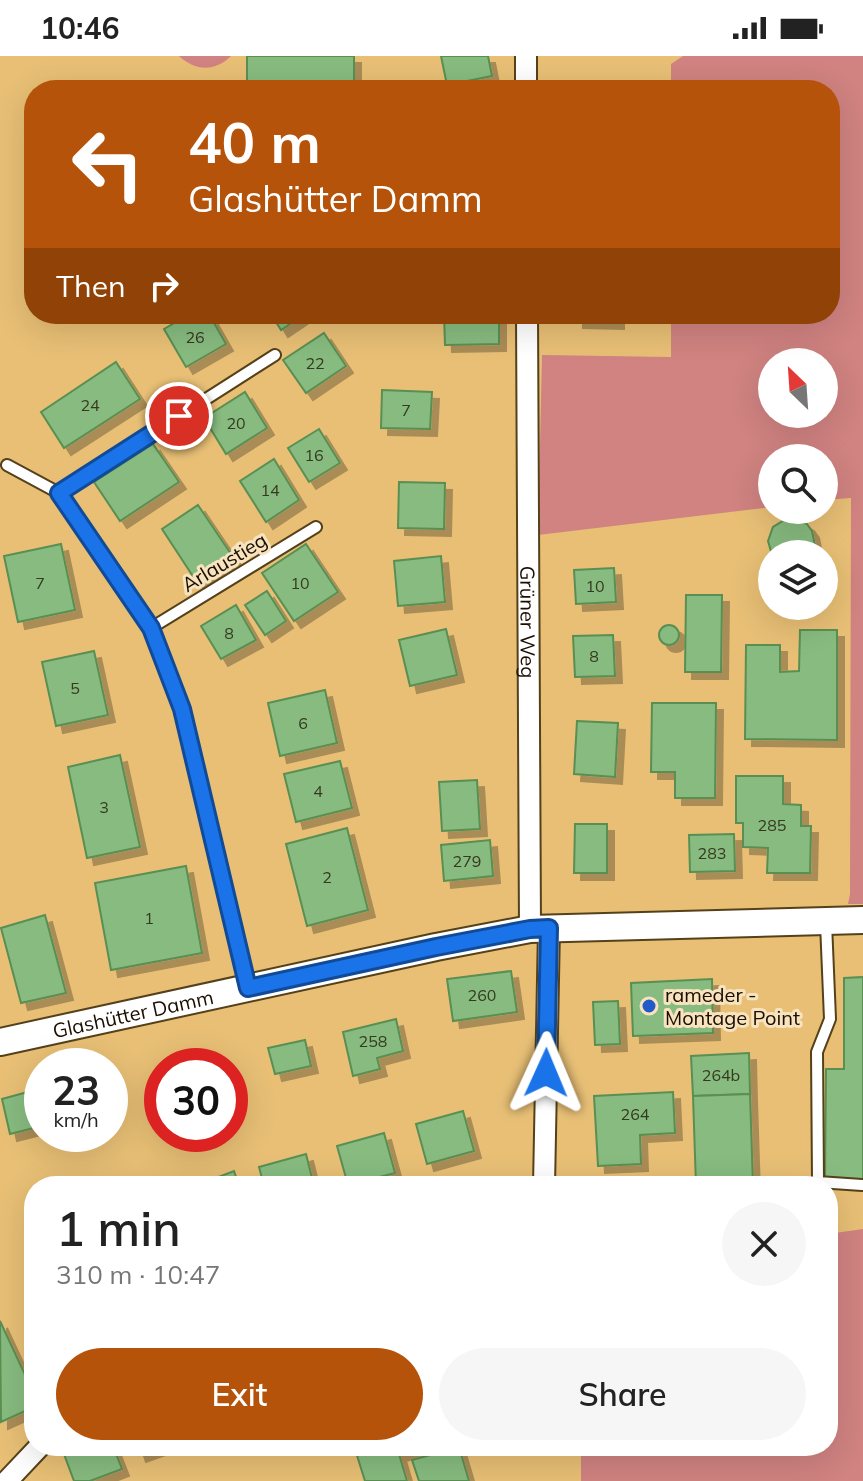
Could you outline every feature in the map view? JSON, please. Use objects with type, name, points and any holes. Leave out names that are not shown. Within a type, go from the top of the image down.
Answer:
[{"type":"street","points":[[526,56],[526,80]]},
{"type":"street","name":"Grüner Weg","points":[[527,324],[540,928]]},
{"type":"street","name":"Glashütter Damm","points":[[0,1042],[436,947],[540,928],[863,920]]},
{"type":"street","points":[[540,928],[544,1176]]},
{"type":"street","points":[[7,1481],[31,1456]]},
{"type":"lane","points":[[59,493],[275,355]]},
{"type":"lane","points":[[7,465],[59,493],[151,628],[182,709],[248,988]]},
{"type":"lane","name":"Arlaustieg","points":[[151,628],[316,527]]},
{"type":"lane","points":[[818,1176],[817,1052],[830,1019],[826,921]]},
{"type":"lane","points":[[838,1183],[862,1185]]},
{"type":"shaded area","points":[[179,56],[231,56],[218,65],[205,68],[192,65]]},
{"type":"shaded area","points":[[683,56],[863,56],[863,904],[848,904],[851,498],[838,499],[838,444],[758,444],[758,509],[538,535],[542,355],[671,357],[671,324],[840,324],[840,80],[671,80],[671,64]]},
{"type":"shaded area","points":[[863,1229],[863,1481],[581,1481],[581,1456],[838,1456],[838,1233]]},
{"type":"building","points":[[247,56],[354,56],[354,80],[247,80]]},
{"type":"building","points":[[441,56],[488,56],[492,76],[446,80]]},
{"type":"building","points":[[173,324],[215,324],[226,344],[186,367],[164,329]]},
{"type":"building","points":[[444,324],[499,324],[499,344],[445,345]]},
{"type":"building","points":[[324,333],[346,366],[306,393],[283,360]]},
{"type":"building","points":[[116,362],[140,399],[64,448],[41,412]]},
{"type":"building","points":[[382,390],[432,392],[430,429],[381,428]]},
{"type":"building","points":[[245,392],[267,428],[226,454],[204,418]]},
{"type":"building","points":[[319,429],[340,463],[309,482],[288,448]]},
{"type":"building","points":[[153,444],[179,482],[120,521],[94,482]]},
{"type":"building","points":[[274,459],[299,500],[266,522],[240,481]]},
{"type":"building","points":[[399,482],[445,483],[444,529],[398,528]]},
{"type":"building","points":[[198,505],[237,563],[200,587],[162,529]]},
{"type":"building","points":[[778,524],[807,524],[814,540],[768,540],[773,527]]},
{"type":"building","points":[[61,544],[75,610],[18,622],[4,556]]},
{"type":"building","points":[[306,544],[338,592],[294,621],[262,573]]},
{"type":"building","points":[[441,556],[445,602],[398,606],[394,561]]},
{"type":"building","points":[[614,568],[616,602],[576,604],[574,570]]},
{"type":"building","points":[[267,591],[286,621],[265,635],[245,605]]},
{"type":"building","points":[[686,595],[722,595],[721,672],[685,672]]},
{"type":"building","points":[[236,605],[256,640],[221,659],[201,626]]},
{"type":"building","points":[[665,625],[673,625],[679,635],[673,645],[665,645],[659,639],[659,631]]},
{"type":"building","points":[[446,629],[457,675],[410,686],[399,640]]},
{"type":"building","points":[[800,630],[837,630],[837,740],[745,739],[746,645],[780,645],[780,672],[799,671]]},
{"type":"building","points":[[613,635],[615,676],[575,677],[573,636]]},
{"type":"building","points":[[94,651],[108,715],[56,726],[42,662]]},
{"type":"building","points":[[325,690],[337,743],[280,756],[268,703]]},
{"type":"building","points":[[652,703],[716,703],[715,798],[675,798],[675,772],[651,772]]},
{"type":"building","points":[[577,721],[618,723],[615,777],[574,774]]},
{"type":"building","points":[[120,755],[140,847],[87,858],[68,767]]},
{"type":"building","points":[[340,761],[352,808],[296,822],[284,774]]},
{"type":"building","points":[[736,776],[783,776],[783,804],[801,805],[801,826],[811,826],[810,873],[767,873],[768,848],[743,847],[743,823],[736,823]]},
{"type":"building","points":[[477,780],[480,829],[442,831],[439,782]]},
{"type":"building","points":[[575,824],[607,824],[607,873],[574,873]]},
{"type":"building","points":[[347,828],[368,910],[307,926],[286,844]]},
{"type":"building","points":[[734,834],[735,871],[690,872],[689,835]]},
{"type":"building","points":[[490,840],[493,876],[444,881],[441,845]]},
{"type":"building","points":[[186,866],[202,953],[111,970],[95,883]]},
{"type":"building","points":[[45,915],[66,993],[21,1003],[1,928]]},
{"type":"building","points":[[511,971],[517,1012],[453,1021],[447,979]]},
{"type":"building","points":[[863,977],[863,1179],[825,1176],[826,1069],[844,1069],[844,978]]},
{"type":"building","points":[[712,979],[713,1033],[633,1036],[631,983]]},
{"type":"building","points":[[618,1001],[620,1044],[595,1045],[593,1002]]},
{"type":"building","points":[[396,1019],[403,1051],[377,1058],[380,1069],[353,1076],[343,1032]]},
{"type":"building","points":[[305,1040],[311,1066],[275,1074],[268,1048]]},
{"type":"building","points":[[749,1053],[750,1094],[693,1096],[691,1056]]},
{"type":"building","points":[[673,1092],[675,1133],[640,1135],[641,1164],[598,1166],[594,1096]]},
{"type":"building","points":[[24,1093],[24,1130],[10,1134],[2,1099]]},
{"type":"building","points":[[750,1094],[753,1176],[696,1176],[693,1096]]},
{"type":"building","points":[[463,1111],[474,1151],[427,1164],[416,1124]]},
{"type":"building","points":[[384,1133],[395,1173],[345,1176],[337,1146]]},
{"type":"building","points":[[306,1154],[312,1176],[261,1176],[259,1167]]},
{"type":"building","points":[[0,1321],[24,1373],[24,1412],[1,1422]]},
{"type":"building","points":[[65,1456],[117,1456],[122,1469],[90,1481],[74,1481]]},
{"type":"building","points":[[357,1456],[400,1456],[407,1481],[365,1481]]},
{"type":"building","points":[[426,1456],[462,1456],[469,1481],[419,1481],[412,1460]]},
{"type":"place","name":"rameder - Montage Point","points":[[649,1006]]},
{"type":"route","points":[[179,416],[59,493],[151,628],[182,709],[248,988],[436,947],[549,928],[546,1073]]}]
